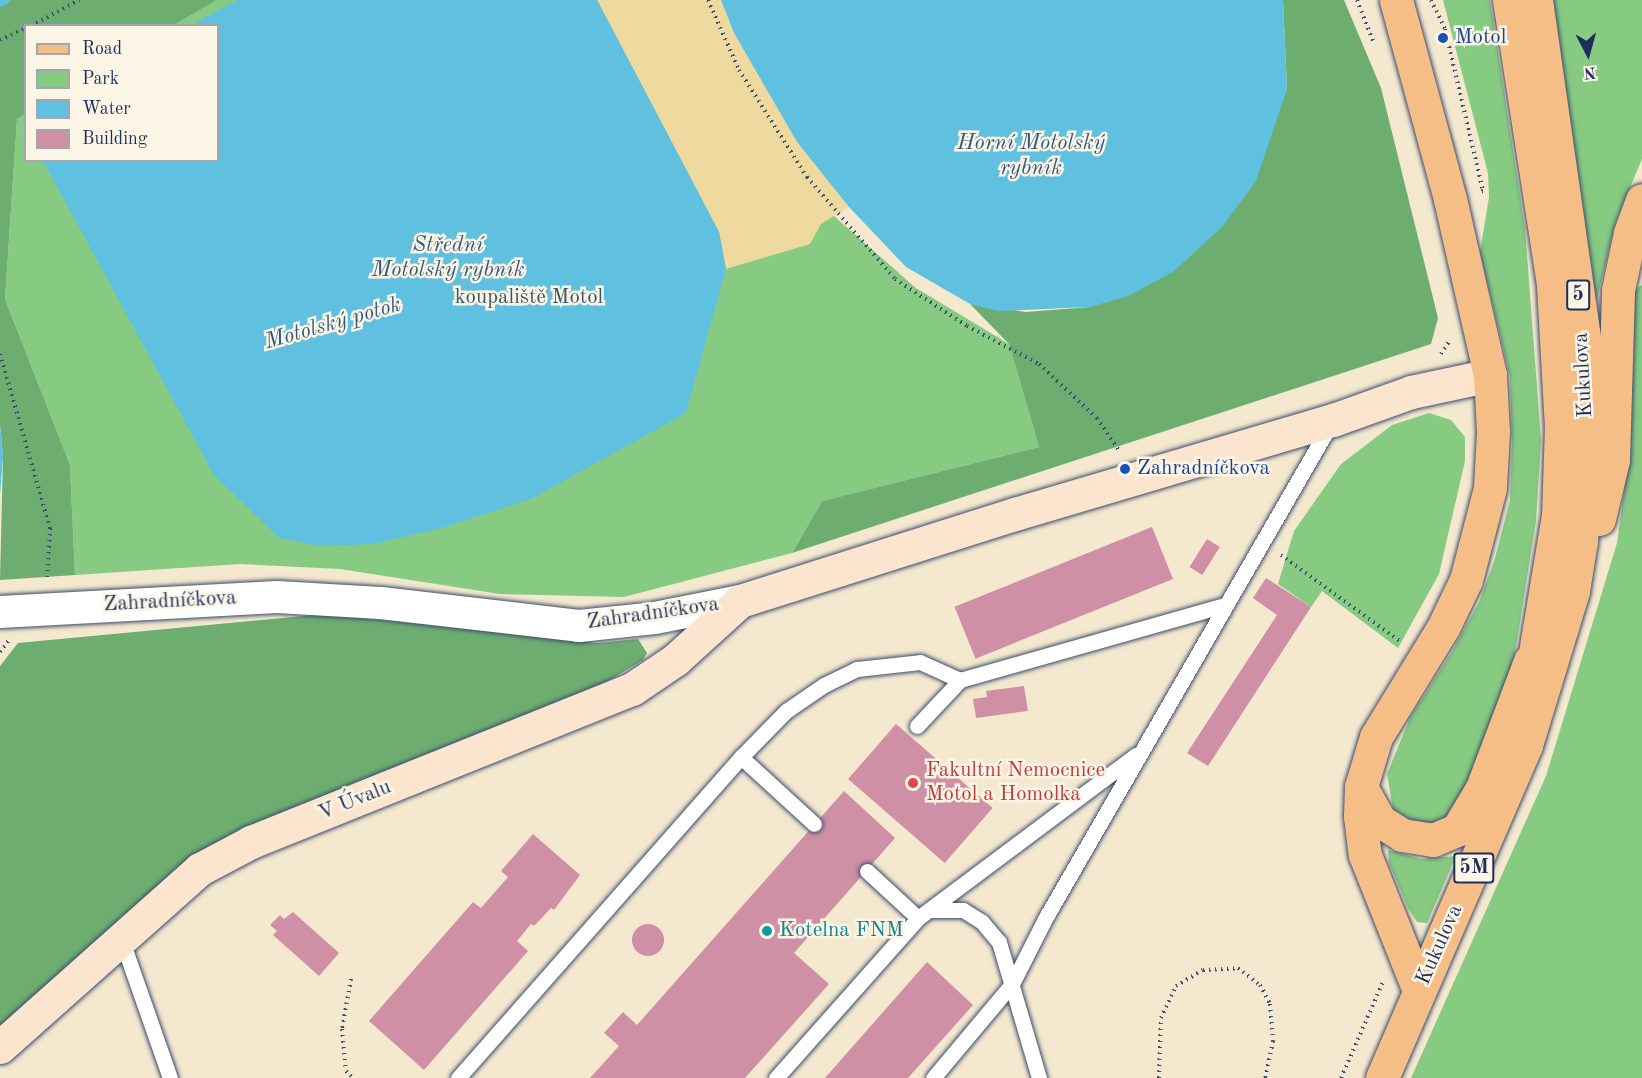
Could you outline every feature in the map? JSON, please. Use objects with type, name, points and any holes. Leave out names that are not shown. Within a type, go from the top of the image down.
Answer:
[{"type":"main road","points":[[1396,0],[1450,199],[1490,375],[1490,488],[1479,538],[1466,580],[1444,626],[1376,737],[1361,787],[1365,855],[1419,991]]},
{"type":"main road","name":"Kukulova","points":[[1509,0],[1553,285],[1561,426],[1558,514],[1534,649],[1526,745]]},
{"type":"main road","name":"Kukulova","points":[[1382,1078],[1526,745],[1573,591],[1586,501],[1585,344],[1536,0]]},
{"type":"main road","points":[[1573,591],[1601,515],[1613,460],[1618,290],[1630,233],[1642,200]]},
{"type":"main road","points":[[1361,787],[1380,820],[1402,835],[1433,840],[1457,830],[1482,788],[1534,649]]},
{"type":"street","name":"Zahradníčkova","points":[[15,611],[277,597],[381,603],[579,626],[655,618],[740,602],[1035,508],[1333,420],[1411,392],[1490,375]]},
{"type":"street","name":"V Úvalu","points":[[0,1047],[180,885],[220,857],[642,684],[675,660],[740,602]]},
{"type":"lane","points":[[933,1078],[1012,984],[1141,752],[1225,605],[1265,543],[1333,420]]},
{"type":"lane","points":[[916,726],[960,680],[1225,605]]},
{"type":"lane","points":[[458,1078],[741,757],[786,711],[824,684],[857,669],[920,662],[960,680]]},
{"type":"lane","points":[[776,1078],[923,914],[1141,752]]},
{"type":"lane","points":[[741,757],[814,824]]},
{"type":"lane","points":[[867,871],[923,914],[963,910],[982,922],[999,942],[1039,1078]]},
{"type":"lane","points":[[121,938],[170,1078]]},
{"type":"path","points":[[35,24],[79,0]]},
{"type":"path","points":[[708,0],[740,70],[807,177],[895,279],[967,326],[1039,364],[1097,418],[1124,459]]},
{"type":"path","points":[[1357,0],[1375,44]]},
{"type":"path","points":[[0,40],[24,29]]},
{"type":"path","points":[[1437,359],[1453,334]]},
{"type":"path","points":[[0,354],[50,528],[47,585],[15,611]]},
{"type":"path","points":[[1265,543],[1406,646]]},
{"type":"path","points":[[1159,1078],[1161,1018],[1176,986],[1203,970],[1238,968],[1260,985],[1270,1004],[1273,1041],[1265,1078]]},
{"type":"path","points":[[351,979],[342,1029],[346,1071],[353,1078]]},
{"type":"green space","points":[[0,0],[217,0],[176,24],[24,24],[24,115],[17,119],[5,299],[70,465],[75,575],[0,580],[3,457],[0,424]]},
{"type":"green space","name":"koupaliště Motol","points":[[217,0],[710,0],[750,92],[835,217],[916,288],[1009,344],[1039,447],[822,501],[792,553],[624,597],[500,594],[340,569],[240,564],[75,575],[70,465],[5,299],[17,119],[24,115],[24,162],[219,162],[219,24],[176,24]]},
{"type":"green space","points":[[1283,0],[1344,0],[1381,88],[1438,318],[1431,344],[792,553],[822,501],[1039,447],[1009,344],[970,304],[1026,312],[1090,307],[1287,89]]},
{"type":"green space","points":[[1443,0],[1490,0],[1525,228],[1541,440],[1536,521],[1515,653],[1477,779],[1451,819],[1419,826],[1393,809],[1387,774],[1410,718],[1451,653],[1479,602],[1494,562],[1510,500],[1512,443],[1510,376],[1480,252],[1489,197],[1488,173]]},
{"type":"green space","points":[[1547,0],[1642,0],[1642,159],[1616,221],[1595,306]]},
{"type":"green space","points":[[1642,285],[1642,1078],[1411,1078],[1546,776],[1617,543],[1628,463],[1631,292]]},
{"type":"green space","points":[[1429,413],[1451,420],[1465,437],[1465,461],[1439,574],[1398,648],[1322,591],[1311,607],[1278,584],[1294,531],[1341,464],[1392,425]]},
{"type":"green space","points":[[325,614],[597,643],[638,639],[647,653],[643,660],[593,690],[353,785],[0,1026],[0,666],[18,643]]},
{"type":"green space","points":[[1388,850],[1421,859],[1456,856],[1427,923],[1417,922],[1408,908],[1389,863]]},
{"type":"sand","points":[[597,0],[721,0],[734,33],[797,142],[849,207],[821,224],[810,244],[726,269],[719,232]]},
{"type":"water","name":"Střední Motolský rybník","points":[[238,0],[597,0],[719,232],[726,269],[686,413],[531,499],[445,527],[374,544],[320,546],[279,538],[214,475],[44,162],[219,162],[219,24],[193,24]]},
{"type":"water","name":"Horní Motolský rybník","points":[[721,0],[1283,0],[1287,89],[1256,181],[1222,227],[1173,272],[1128,296],[1090,307],[998,311],[970,304],[906,267],[849,207],[797,142],[734,33]]},
{"type":"water","points":[[0,424],[3,457],[0,496]]},
{"type":"building","points":[[1152,527],[1173,579],[975,659],[955,607]]},
{"type":"building","points":[[1207,539],[1220,547],[1202,575],[1190,567]]},
{"type":"building","points":[[1266,578],[1311,607],[1208,766],[1187,753],[1277,615],[1253,598]]},
{"type":"building","points":[[1024,686],[1028,711],[976,718],[973,699],[987,697],[986,691]]},
{"type":"building","points":[[896,724],[993,808],[945,863],[848,779]]},
{"type":"building","name":"Kotelna FNM","points":[[844,791],[895,838],[794,953],[829,984],[745,1078],[590,1078],[619,1046],[604,1033],[623,1012],[637,1025]]},
{"type":"building","points":[[533,834],[580,875],[554,910],[551,908],[534,926],[531,924],[517,941],[528,951],[424,1070],[369,1021],[473,902],[481,908],[508,877],[501,871]]},
{"type":"building","points":[[293,912],[339,953],[319,976],[273,935],[277,931],[270,925],[280,915],[284,919]]},
{"type":"building","points":[[648,924],[659,929],[664,940],[659,951],[648,956],[637,951],[632,940],[637,929]]},
{"type":"building","points":[[927,962],[973,1005],[908,1078],[825,1078]]},
{"type":"waterway","points":[[0,3],[6,0]]},
{"type":"place","name":"Motol","points":[[1443,38]]},
{"type":"place","name":"Zahradníčkova","points":[[1125,469]]},
{"type":"place","name":"Fakultní Nemocnice Motol a Homolka","points":[[913,783]]},
{"type":"place","name":"Kotelna FNM","points":[[767,931]]},
{"type":"water label","name":"Motolský potok","points":[[333,324]]}]
